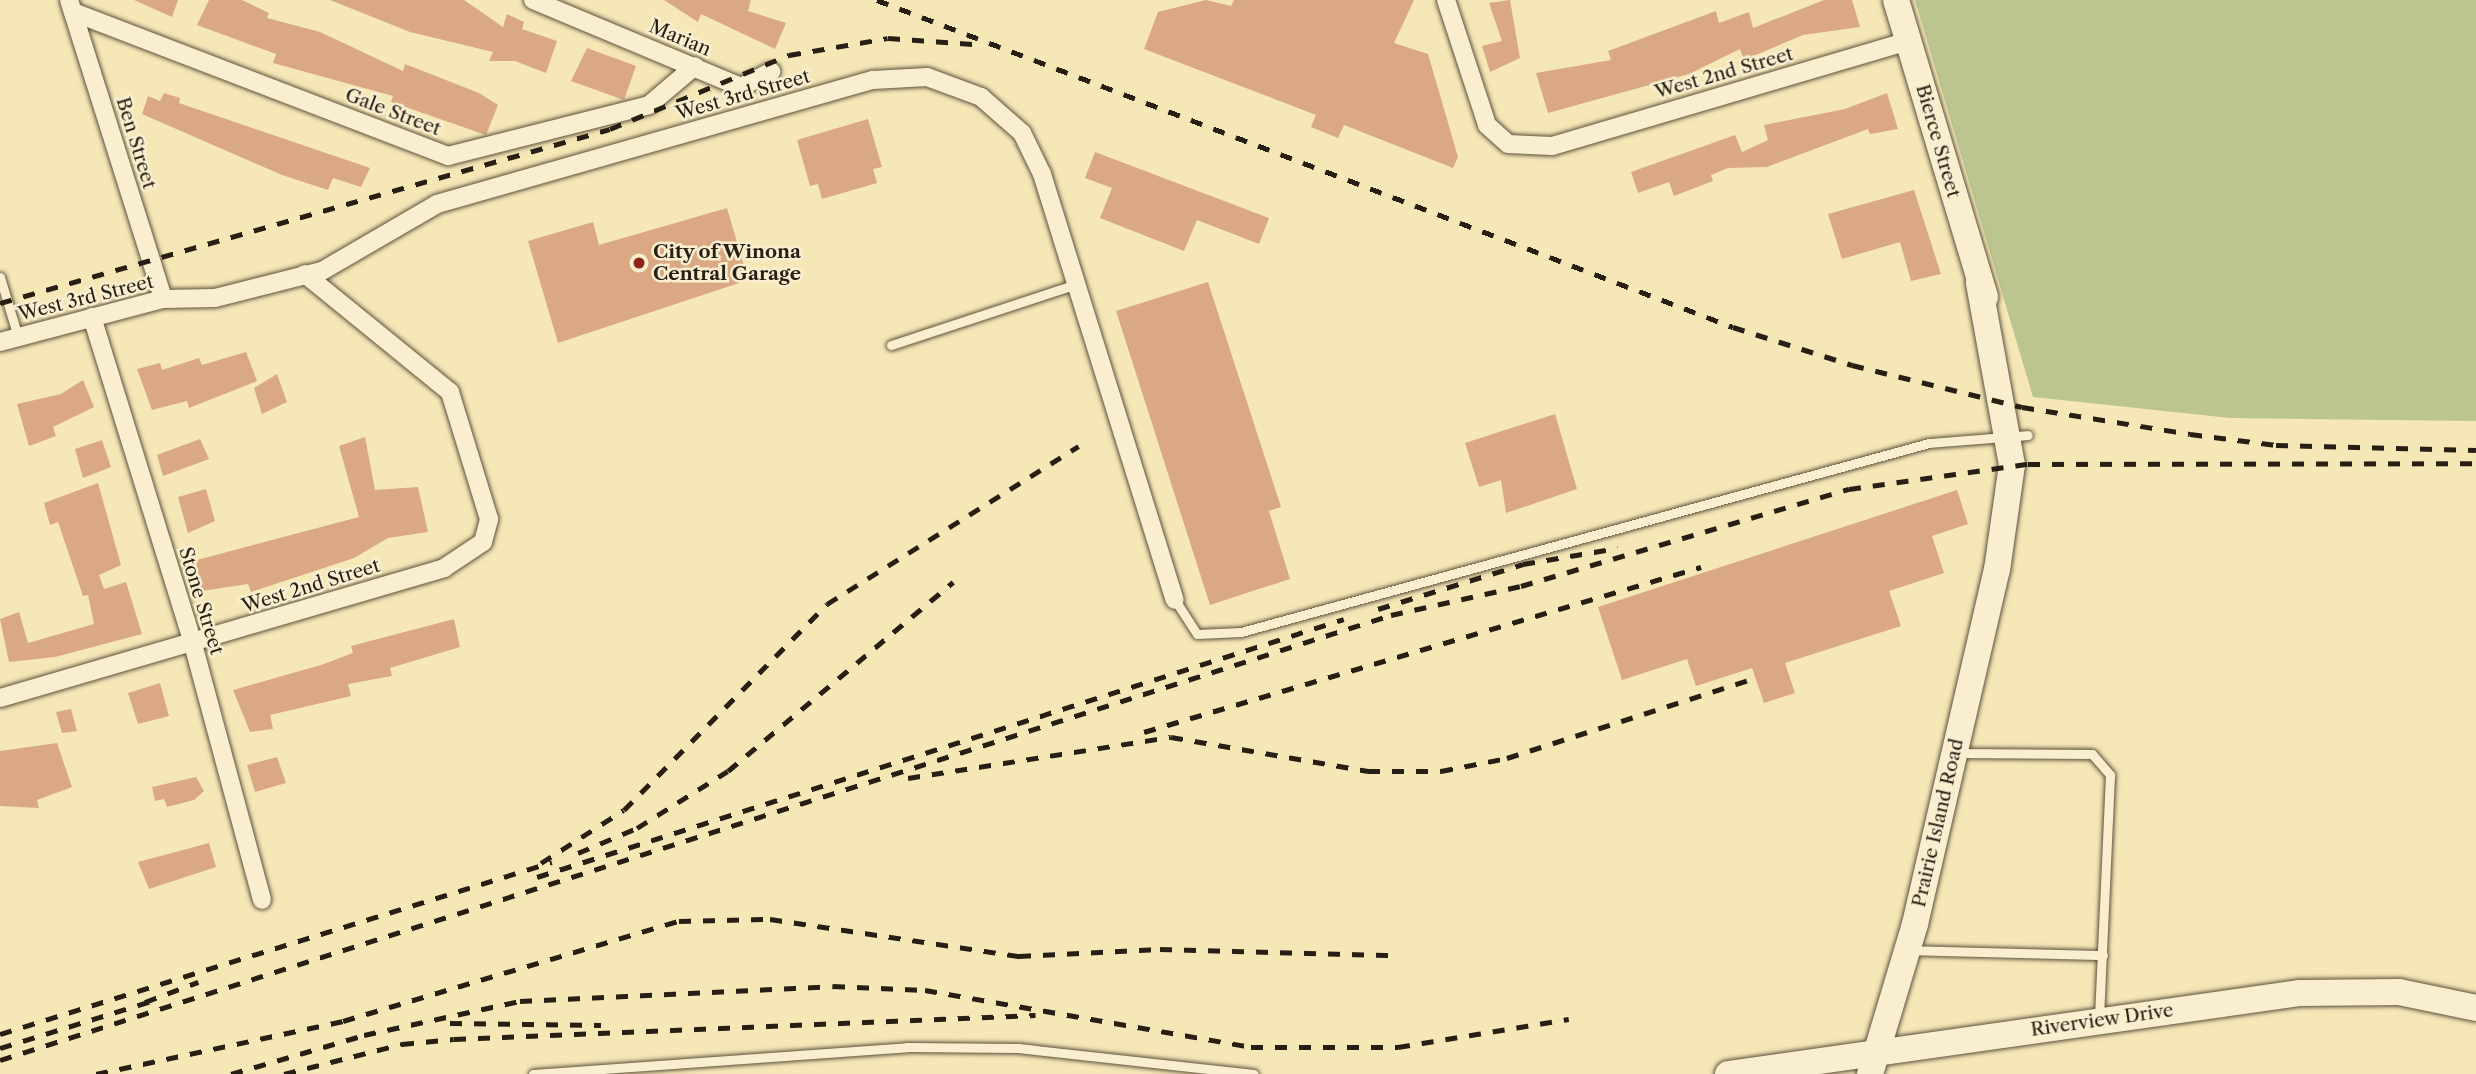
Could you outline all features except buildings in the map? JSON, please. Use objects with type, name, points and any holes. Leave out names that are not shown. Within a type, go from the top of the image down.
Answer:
[{"type":"street","name":"Marian","points":[[533,0],[741,87],[771,72]]},
{"type":"street","name":"West 2nd Street","points":[[1446,0],[1487,125],[1508,144],[1552,146],[1909,41]]},
{"type":"street","name":"Bierce Street","points":[[1896,0],[1979,283],[2019,435]]},
{"type":"street","name":"Gale Street","points":[[71,6],[448,156],[649,105],[695,66]]},
{"type":"street","name":"Ben Street","points":[[71,6],[163,299]]},
{"type":"street","name":"West 3rd Street","points":[[0,342],[163,299],[215,298],[322,271],[437,204],[873,80],[927,77],[981,97],[1022,133],[1042,174],[1175,600]]},
{"type":"street","name":"West 2nd Street","points":[[0,698],[456,564],[483,542],[489,519],[450,392],[305,274]]},
{"type":"street","name":"Stone Street","points":[[92,317],[193,643],[262,900]]},
{"type":"street","name":"Prairie Island Road","points":[[1872,1064],[1906,950],[1997,570],[2020,521],[2019,435]]},
{"type":"street","name":"Riverview Drive","points":[[1728,1074],[1872,1064],[2098,1021],[2334,991],[2399,992],[2476,1008]]},
{"type":"lane","points":[[0,277],[19,337]]},
{"type":"lane","points":[[891,345],[1077,284]]},
{"type":"lane","points":[[1175,600],[1198,634],[1241,632],[1929,443],[2019,435]]},
{"type":"lane","points":[[1954,753],[2092,754],[2105,765],[2112,792],[2098,1021]]},
{"type":"lane","points":[[1906,950],[2103,955]]},
{"type":"lane","points":[[533,1074],[907,1046],[1018,1048],[1254,1074]]},
{"type":"green space","points":[[1915,0],[2476,0],[2476,421],[2230,418],[2033,397]]},
{"type":"railway","points":[[877,0],[1733,327],[1852,365],[2022,407],[2190,434],[2276,445],[2476,450]]},
{"type":"railway","points":[[0,303],[610,129],[789,55],[888,38],[973,44]]},
{"type":"railway","points":[[541,863],[624,810],[827,604],[1079,446]]},
{"type":"railway","points":[[0,1060],[1391,615],[1521,586],[1849,489],[2028,464],[2476,463]]},
{"type":"railway","points":[[1378,609],[1523,564],[1618,548]]},
{"type":"railway","points":[[1144,732],[1701,567]]},
{"type":"railway","points":[[578,853],[637,828],[728,771],[953,582]]},
{"type":"railway","points":[[537,877],[1344,619]]},
{"type":"railway","points":[[908,778],[1171,737],[1368,771],[1441,771],[1507,758],[1751,679]]},
{"type":"railway","points":[[0,1034],[552,862]]},
{"type":"railway","points":[[96,1074],[343,1021],[679,921],[770,919],[1019,956],[1160,949],[1395,955]]},
{"type":"railway","points":[[145,1002],[198,982]]},
{"type":"railway","points":[[231,1074],[364,1035],[520,1001],[833,986],[925,990],[1251,1047],[1398,1047],[1569,1019]]},
{"type":"railway","points":[[0,1048],[151,1001]]},
{"type":"railway","points":[[284,1074],[402,1044],[454,1039],[1036,1015]]},
{"type":"railway","points":[[450,1023],[601,1025]]},
{"type":"place","name":"City of Winona Central Garage","points":[[639,263]]}]
